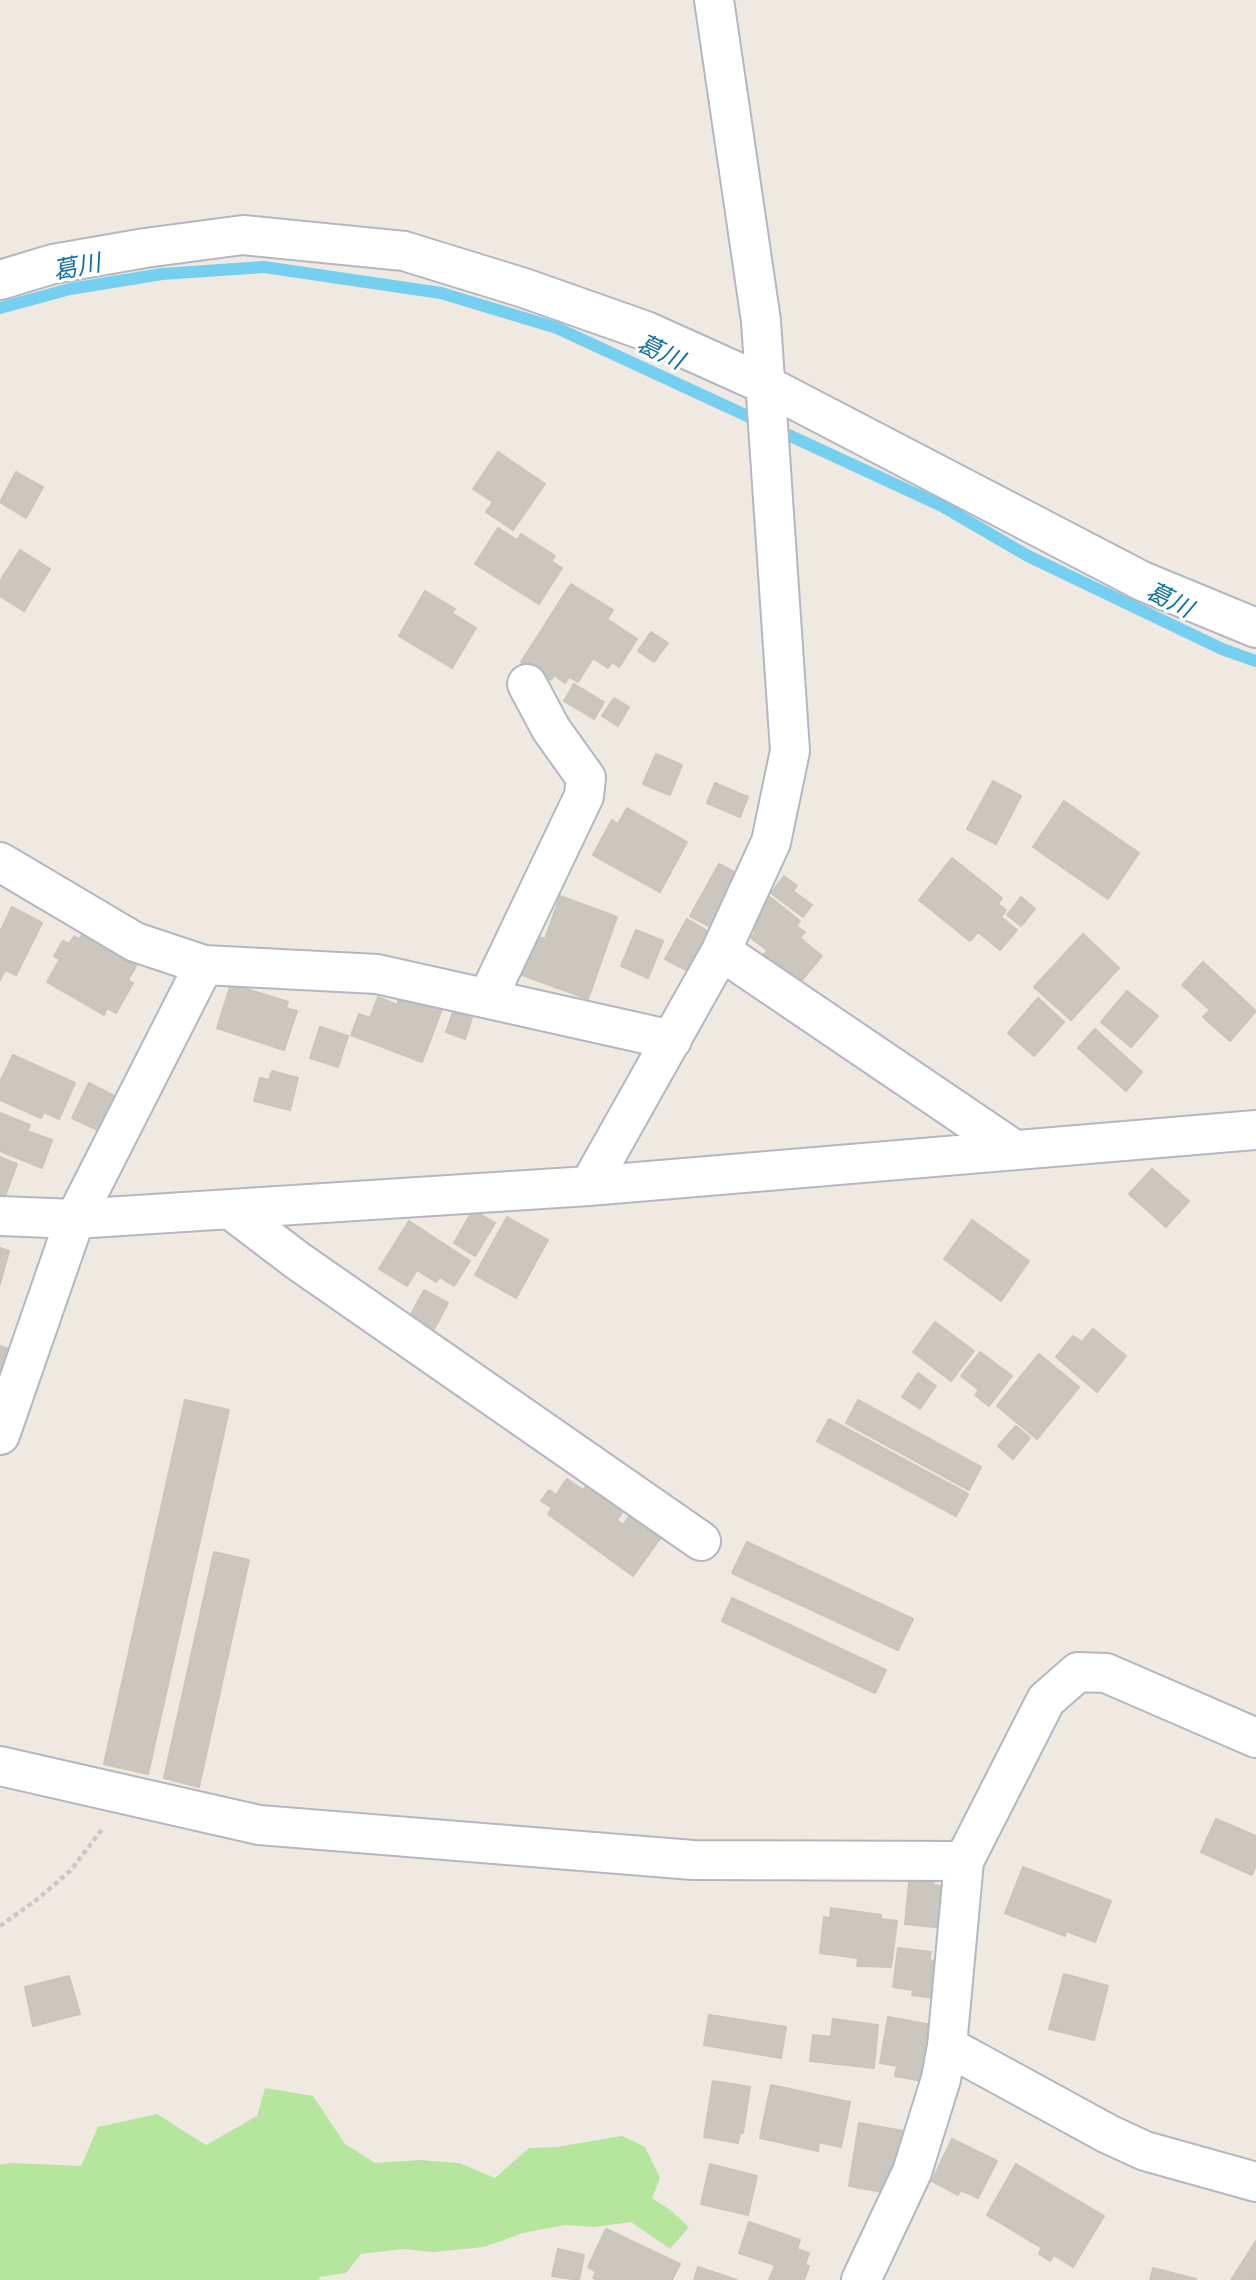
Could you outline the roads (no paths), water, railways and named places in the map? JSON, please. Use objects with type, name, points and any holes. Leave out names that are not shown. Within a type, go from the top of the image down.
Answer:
[{"type":"street","points":[[589,1186],[721,951],[771,842],[790,751],[761,321],[714,0]]},
{"type":"street","points":[[0,280],[53,264],[243,235],[404,251],[524,288],[646,331],[766,385],[1142,581],[1256,628]]},
{"type":"street","points":[[488,997],[584,796],[586,778],[551,729],[527,684]]},
{"type":"street","points":[[0,862],[135,942],[204,965],[377,974],[672,1040]]},
{"type":"street","points":[[721,951],[1013,1149]]},
{"type":"street","points":[[0,1435],[75,1219],[204,965]]},
{"type":"street","points":[[0,1216],[75,1219],[589,1186],[1256,1130]]},
{"type":"street","points":[[231,1210],[298,1261],[701,1542]]},
{"type":"street","points":[[861,2280],[912,2172],[941,2079],[947,2046],[964,1861],[1046,1699],[1078,1672],[1106,1673],[1256,1738]]},
{"type":"street","points":[[0,1766],[258,1825],[694,1860],[964,1861]]},
{"type":"street","points":[[947,2046],[1108,2134],[1145,2151],[1256,2182]]},
{"type":"waterway","name":"葛川","points":[[0,308],[70,289],[162,274],[264,267],[441,293],[557,328],[942,506],[1028,556],[1222,649],[1256,661]]}]
